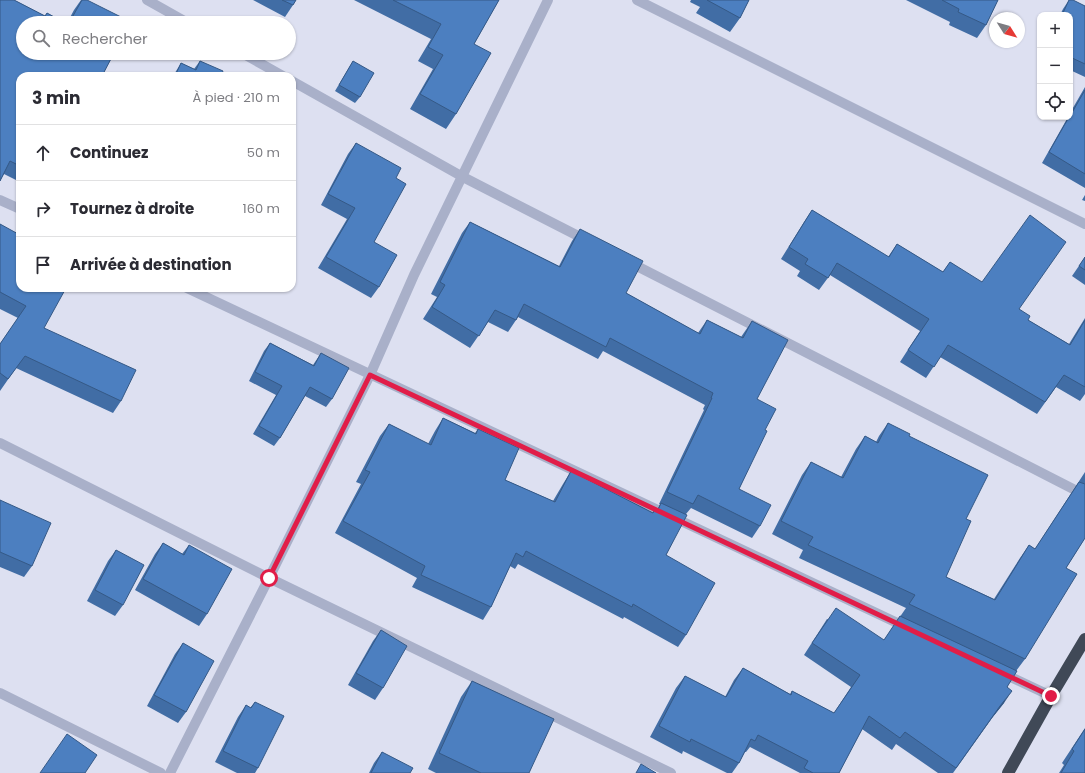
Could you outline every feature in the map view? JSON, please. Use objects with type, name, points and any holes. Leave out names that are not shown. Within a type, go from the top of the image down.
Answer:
[{"type":"highway","points":[[1008,773],[1085,639]]},
{"type":"street","points":[[147,0],[176,16]]},
{"type":"street","points":[[170,773],[370,375],[414,275],[548,0]]},
{"type":"street","points":[[638,0],[1085,224]]},
{"type":"street","points":[[254,60],[276,72]]},
{"type":"street","points":[[296,83],[462,177],[597,245]]},
{"type":"street","points":[[0,200],[16,207]]},
{"type":"street","points":[[618,256],[1085,495]]},
{"type":"street","points":[[195,292],[915,632]]},
{"type":"street","points":[[0,443],[269,578],[671,773]]},
{"type":"street","points":[[994,669],[1051,696]]},
{"type":"street","points":[[0,693],[161,773]]},
{"type":"building","points":[[0,0],[14,0],[45,16],[16,16],[16,60],[110,60],[104,72],[16,72],[16,164],[10,161],[0,181]]},
{"type":"building","points":[[82,0],[87,0],[119,16],[73,16]]},
{"type":"building","points":[[282,0],[296,0],[293,5]]},
{"type":"building","points":[[393,0],[499,0],[474,44],[491,53],[456,114],[420,94],[443,55],[428,47],[441,24]]},
{"type":"building","points":[[707,0],[749,0],[740,18]]},
{"type":"building","points":[[942,0],[998,0],[992,12],[989,12],[989,19],[986,25],[958,12],[959,9]]},
{"type":"building","points":[[1069,0],[1073,0],[1085,6],[1085,64],[1073,58],[1073,12],[1063,12]]},
{"type":"building","points":[[47,13],[52,16],[45,16]]},
{"type":"building","points":[[200,61],[223,71],[177,72],[181,63],[196,70]]},
{"type":"building","points":[[353,61],[374,73],[360,97],[339,85]]},
{"type":"building","points":[[1085,90],[1085,174],[1049,152],[1067,120],[1073,120],[1073,111]]},
{"type":"building","points":[[356,143],[401,168],[396,178],[406,184],[374,242],[397,255],[379,287],[326,257],[355,208],[328,194]]},
{"type":"building","points":[[812,210],[889,257],[897,244],[943,272],[950,262],[982,282],[1030,215],[1066,242],[1019,309],[1030,316],[1028,320],[1070,345],[1085,320],[1085,387],[1064,375],[1045,402],[948,345],[934,367],[908,350],[929,319],[837,263],[828,278],[805,264],[808,259],[789,247]]},
{"type":"building","points":[[470,222],[560,267],[580,229],[643,261],[626,293],[700,334],[707,320],[743,338],[752,321],[788,340],[757,399],[776,409],[739,489],[771,505],[760,526],[698,495],[693,504],[667,492],[712,398],[713,393],[610,338],[606,347],[524,304],[516,320],[495,310],[479,336],[432,307],[445,285],[440,282]]},
{"type":"building","points":[[0,224],[16,233],[16,292],[64,292],[44,328],[136,370],[121,401],[25,356],[8,379],[0,373],[0,344],[26,306],[0,292]]},
{"type":"building","points":[[1085,257],[1085,270],[1079,266]]},
{"type":"building","points":[[270,343],[314,366],[321,353],[349,368],[332,399],[310,387],[280,438],[259,426],[282,386],[255,372]]},
{"type":"building","points":[[443,418],[476,434],[478,429],[519,448],[505,480],[555,502],[571,471],[653,513],[655,509],[658,510],[661,503],[687,515],[666,555],[715,583],[686,635],[633,604],[632,607],[526,551],[523,557],[516,553],[491,607],[421,575],[425,566],[343,521],[370,472],[365,470],[389,424],[431,445]]},
{"type":"building","points":[[888,423],[910,434],[909,436],[988,475],[966,519],[971,521],[946,577],[995,600],[1029,545],[1035,549],[1079,482],[1085,484],[1085,538],[1066,568],[1077,574],[1025,659],[909,604],[915,595],[808,545],[813,537],[781,521],[811,462],[843,478],[865,436],[878,443]]},
{"type":"building","points":[[0,500],[51,523],[32,566],[0,552]]},
{"type":"building","points":[[163,543],[184,555],[189,545],[232,569],[207,614],[143,579]]},
{"type":"building","points":[[116,550],[144,565],[123,605],[95,590]]},
{"type":"building","points":[[836,608],[884,640],[900,616],[1017,671],[1007,687],[1012,691],[956,768],[905,732],[900,738],[869,716],[839,773],[813,773],[804,768],[808,761],[758,735],[755,741],[751,739],[739,763],[691,739],[690,742],[659,726],[685,676],[726,697],[743,668],[791,695],[792,691],[834,713],[860,675],[812,643]]},
{"type":"building","points":[[381,630],[407,646],[383,688],[356,673]]},
{"type":"building","points":[[183,643],[214,661],[186,712],[154,695]]},
{"type":"building","points":[[472,681],[554,719],[529,773],[481,773],[439,753]]},
{"type":"building","points":[[255,702],[284,716],[258,768],[223,751],[246,705],[251,708]]},
{"type":"building","points":[[1085,729],[1085,773],[1061,773],[1074,751],[1072,749]]},
{"type":"building","points":[[67,734],[97,755],[85,773],[40,773]]},
{"type":"building","points":[[382,752],[413,768],[410,773],[371,773]]},
{"type":"building","points":[[641,764],[656,773],[636,773]]},
{"type":"route","points":[[269,578],[370,375],[1051,696]]}]
